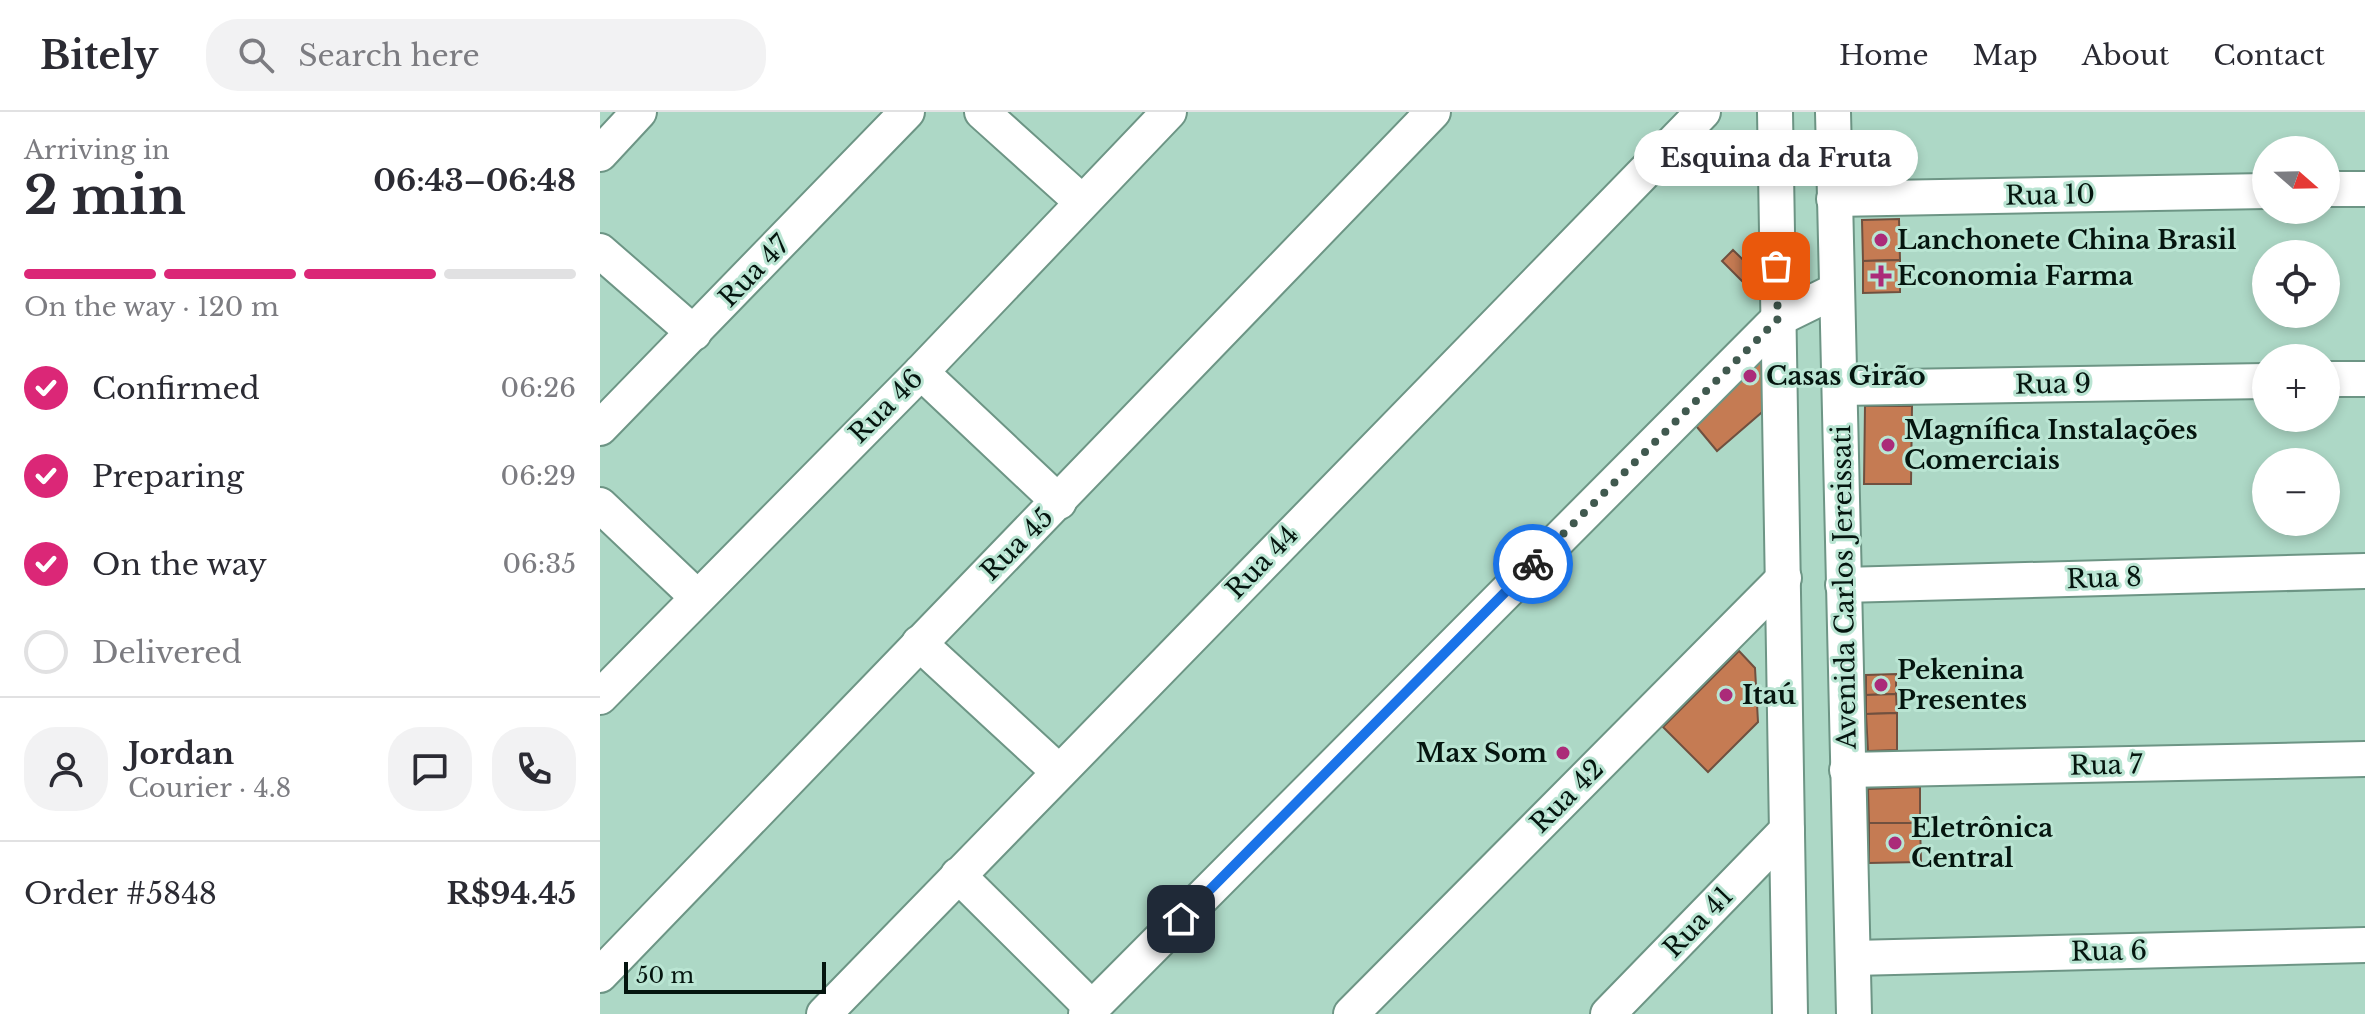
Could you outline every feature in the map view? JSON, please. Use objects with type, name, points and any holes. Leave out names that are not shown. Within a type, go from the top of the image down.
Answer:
[{"type":"street","name":"Rua 47","points":[[600,428],[907,112]]},
{"type":"street","points":[[982,112],[1082,202]]},
{"type":"street","name":"Rua 46","points":[[600,697],[921,372],[1169,112]]},
{"type":"street","name":"Rua 45","points":[[600,975],[1433,112]]},
{"type":"street","name":"Rua 44","points":[[824,1014],[1703,112]]},
{"type":"street","points":[[1775,112],[1790,1014]]},
{"type":"street","name":"Avenida Carlos Jereissati","points":[[1833,112],[1854,1014]]},
{"type":"street","points":[[600,154],[635,113]]},
{"type":"street","points":[[2340,189],[2365,189]]},
{"type":"street","name":"Rua 10","points":[[1834,199],[2252,191]]},
{"type":"street","points":[[600,251],[694,333]]},
{"type":"street","points":[[958,875],[1089,1011],[1778,319],[1837,290]]},
{"type":"street","points":[[921,372],[1059,502]]},
{"type":"street","points":[[2340,379],[2365,379]]},
{"type":"street","name":"Rua 9","points":[[1840,388],[2252,381]]},
{"type":"street","points":[[600,505],[697,597]]},
{"type":"street","name":"Rua 8","points":[[1843,585],[2365,571]]},
{"type":"street","name":"Rua 42","points":[[1351,1014],[1784,578]]},
{"type":"street","points":[[919,643],[1058,771]]},
{"type":"street","name":"Rua 7","points":[[1847,770],[2365,759]]},
{"type":"street","name":"Rua 41","points":[[1608,1014],[1787,830]]},
{"type":"street","name":"Rua 6","points":[[1854,958],[2365,945]]},
{"type":"building","points":[[1888,158],[1889,182],[1863,184],[1861,160]]},
{"type":"building","name":"Lanchonete China Brasil","points":[[1899,219],[1900,260],[1863,261],[1862,220]]},
{"type":"building","points":[[1733,250],[1768,284],[1756,295],[1722,261]]},
{"type":"building","name":"Economia Farma","points":[[1900,260],[1900,292],[1863,293],[1863,261]]},
{"type":"building","name":"Casas Girão","points":[[1768,345],[1768,407],[1717,451],[1687,415]]},
{"type":"building","name":"Magnífica Instalações Comerciais","points":[[1865,406],[1912,406],[1911,484],[1864,484]]},
{"type":"building","name":"Itaú","points":[[1739,651],[1755,668],[1758,722],[1708,772],[1663,727]]},
{"type":"building","name":"Pekenina Presentes","points":[[1896,674],[1896,694],[1866,695],[1866,675]]},
{"type":"building","points":[[1896,694],[1897,713],[1866,714],[1866,695]]},
{"type":"building","points":[[1897,713],[1897,750],[1868,751],[1866,714]]},
{"type":"building","points":[[1920,787],[1920,823],[1869,823],[1868,789]]},
{"type":"building","name":"Eletrônica Central","points":[[1869,823],[1920,823],[1921,862],[1869,863]]},
{"type":"way so far","points":[[1533,564],[1778,319],[1776,266]]},
{"type":"place","name":"Lanchonete China Brasil","points":[[1881,240]]},
{"type":"place","name":"Esquina da Fruta","points":[[1776,266]]},
{"type":"place","name":"Economia Farma","points":[[1881,276]]},
{"type":"place","name":"Casas Girão","points":[[1750,376]]},
{"type":"place","name":"Magnífica Instalações Comerciais","points":[[1888,445]]},
{"type":"place","name":"Pekenina Presentes","points":[[1881,685]]},
{"type":"place","name":"Itaú","points":[[1726,695]]},
{"type":"place","name":"Max Som","points":[[1563,753]]},
{"type":"place","name":"Eletrônica Central","points":[[1895,843]]},
{"type":"route","points":[[1181,919],[1533,564]]}]
